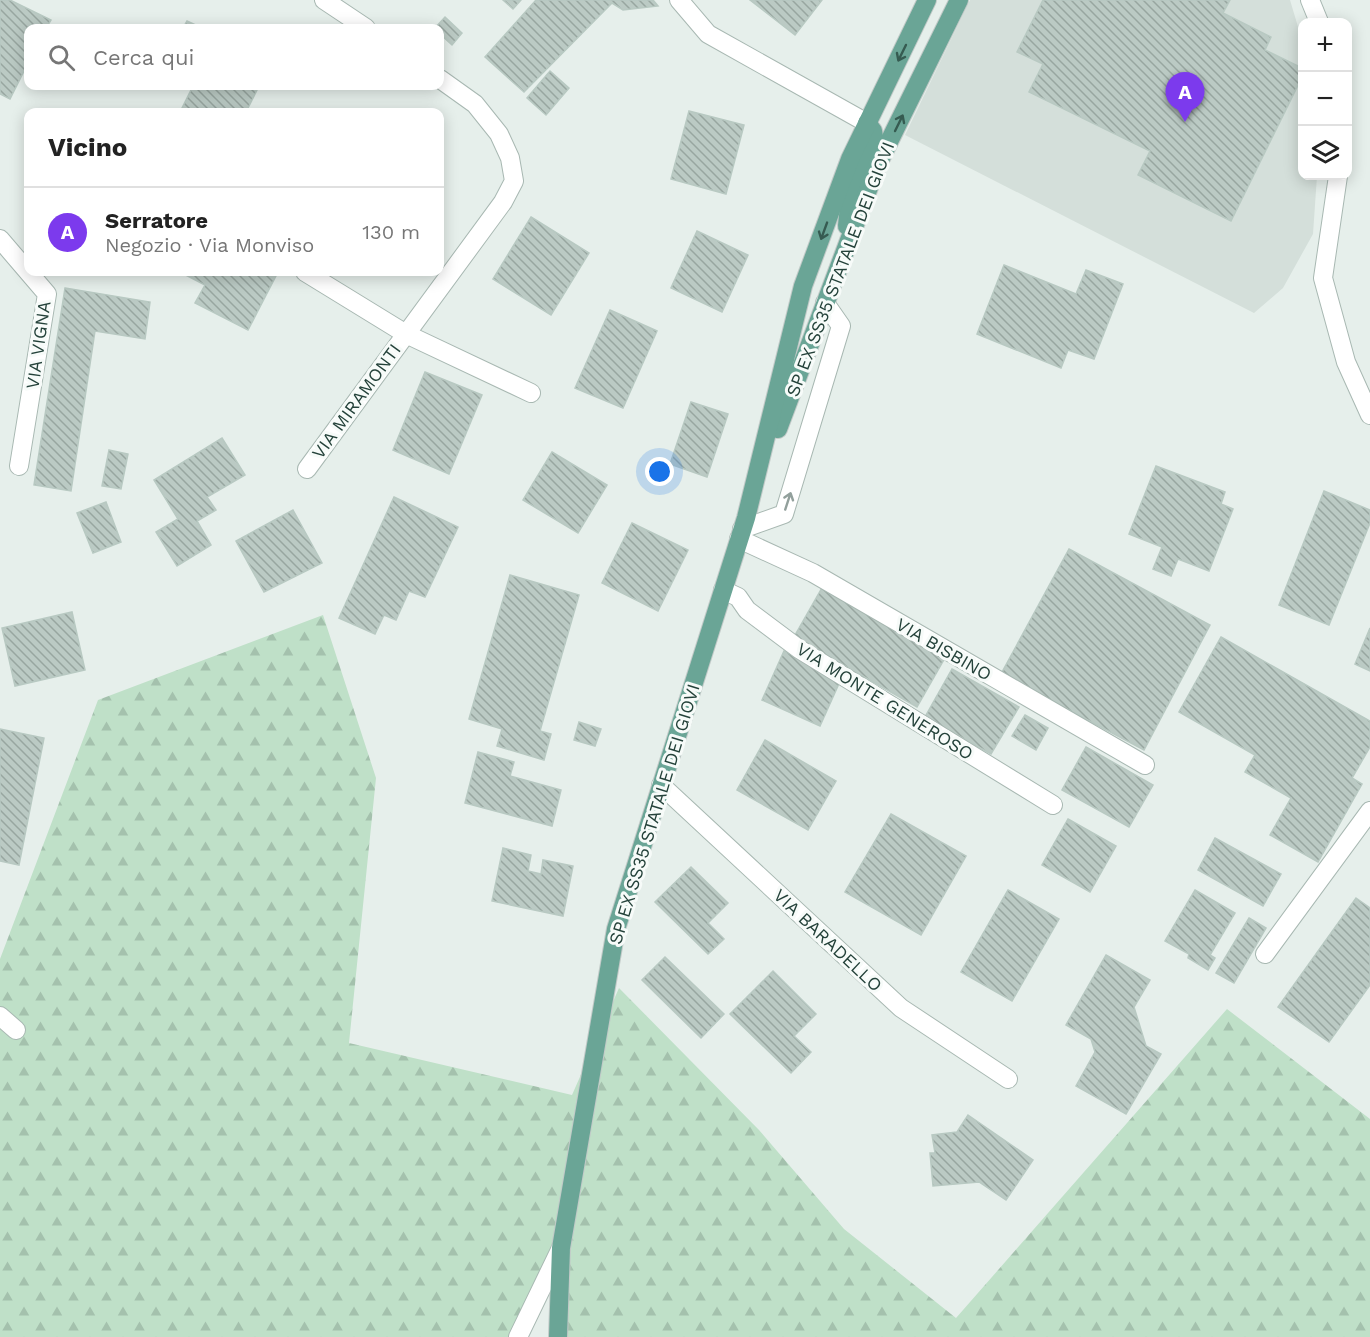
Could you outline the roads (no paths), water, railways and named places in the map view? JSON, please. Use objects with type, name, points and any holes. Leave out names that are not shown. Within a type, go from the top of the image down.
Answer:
[{"type":"main road","name":"SP EX SS35 STATALE DEI GIOVI","points":[[748,510],[804,286],[850,159],[927,0]]},
{"type":"main road","name":"SP EX SS35 STATALE DEI GIOVI","points":[[558,1337],[561,1248],[616,929],[748,510],[877,166],[959,0]]},
{"type":"main road","points":[[843,254],[850,196],[874,137],[867,123]]},
{"type":"street","points":[[324,0],[360,24]]},
{"type":"street","points":[[680,0],[708,34],[867,123]]},
{"type":"street","points":[[1310,0],[1317,18]]},
{"type":"street","name":"VIA MIRAMONTI","points":[[307,469],[503,202],[514,181],[510,158],[499,134],[475,104],[444,82]]},
{"type":"street","points":[[1337,180],[1323,278],[1346,362],[1370,415]]},
{"type":"street","name":"VIA VIGNA","points":[[0,239],[24,267]]},
{"type":"street","name":"VIA VIGNA","points":[[19,466],[47,294],[32,276]]},
{"type":"street","name":"VIA MIRAMONTI","points":[[312,276],[406,334],[531,393]]},
{"type":"street","points":[[740,534],[784,514],[841,326],[825,303]]},
{"type":"street","name":"VIA BISBINO","points":[[740,534],[813,573],[1145,765]]},
{"type":"street","name":"VIA MONTE GENEROSO","points":[[723,590],[738,597],[747,610],[799,649],[1053,805]]},
{"type":"street","name":"VIA BARADELLO","points":[[661,785],[901,1008],[1008,1079]]},
{"type":"street","points":[[1265,954],[1370,811]]},
{"type":"street","points":[[0,1016],[16,1030]]},
{"type":"street","points":[[518,1337],[561,1248]]},
{"type":"place","name":"Serratore","points":[[1185,122]]}]
